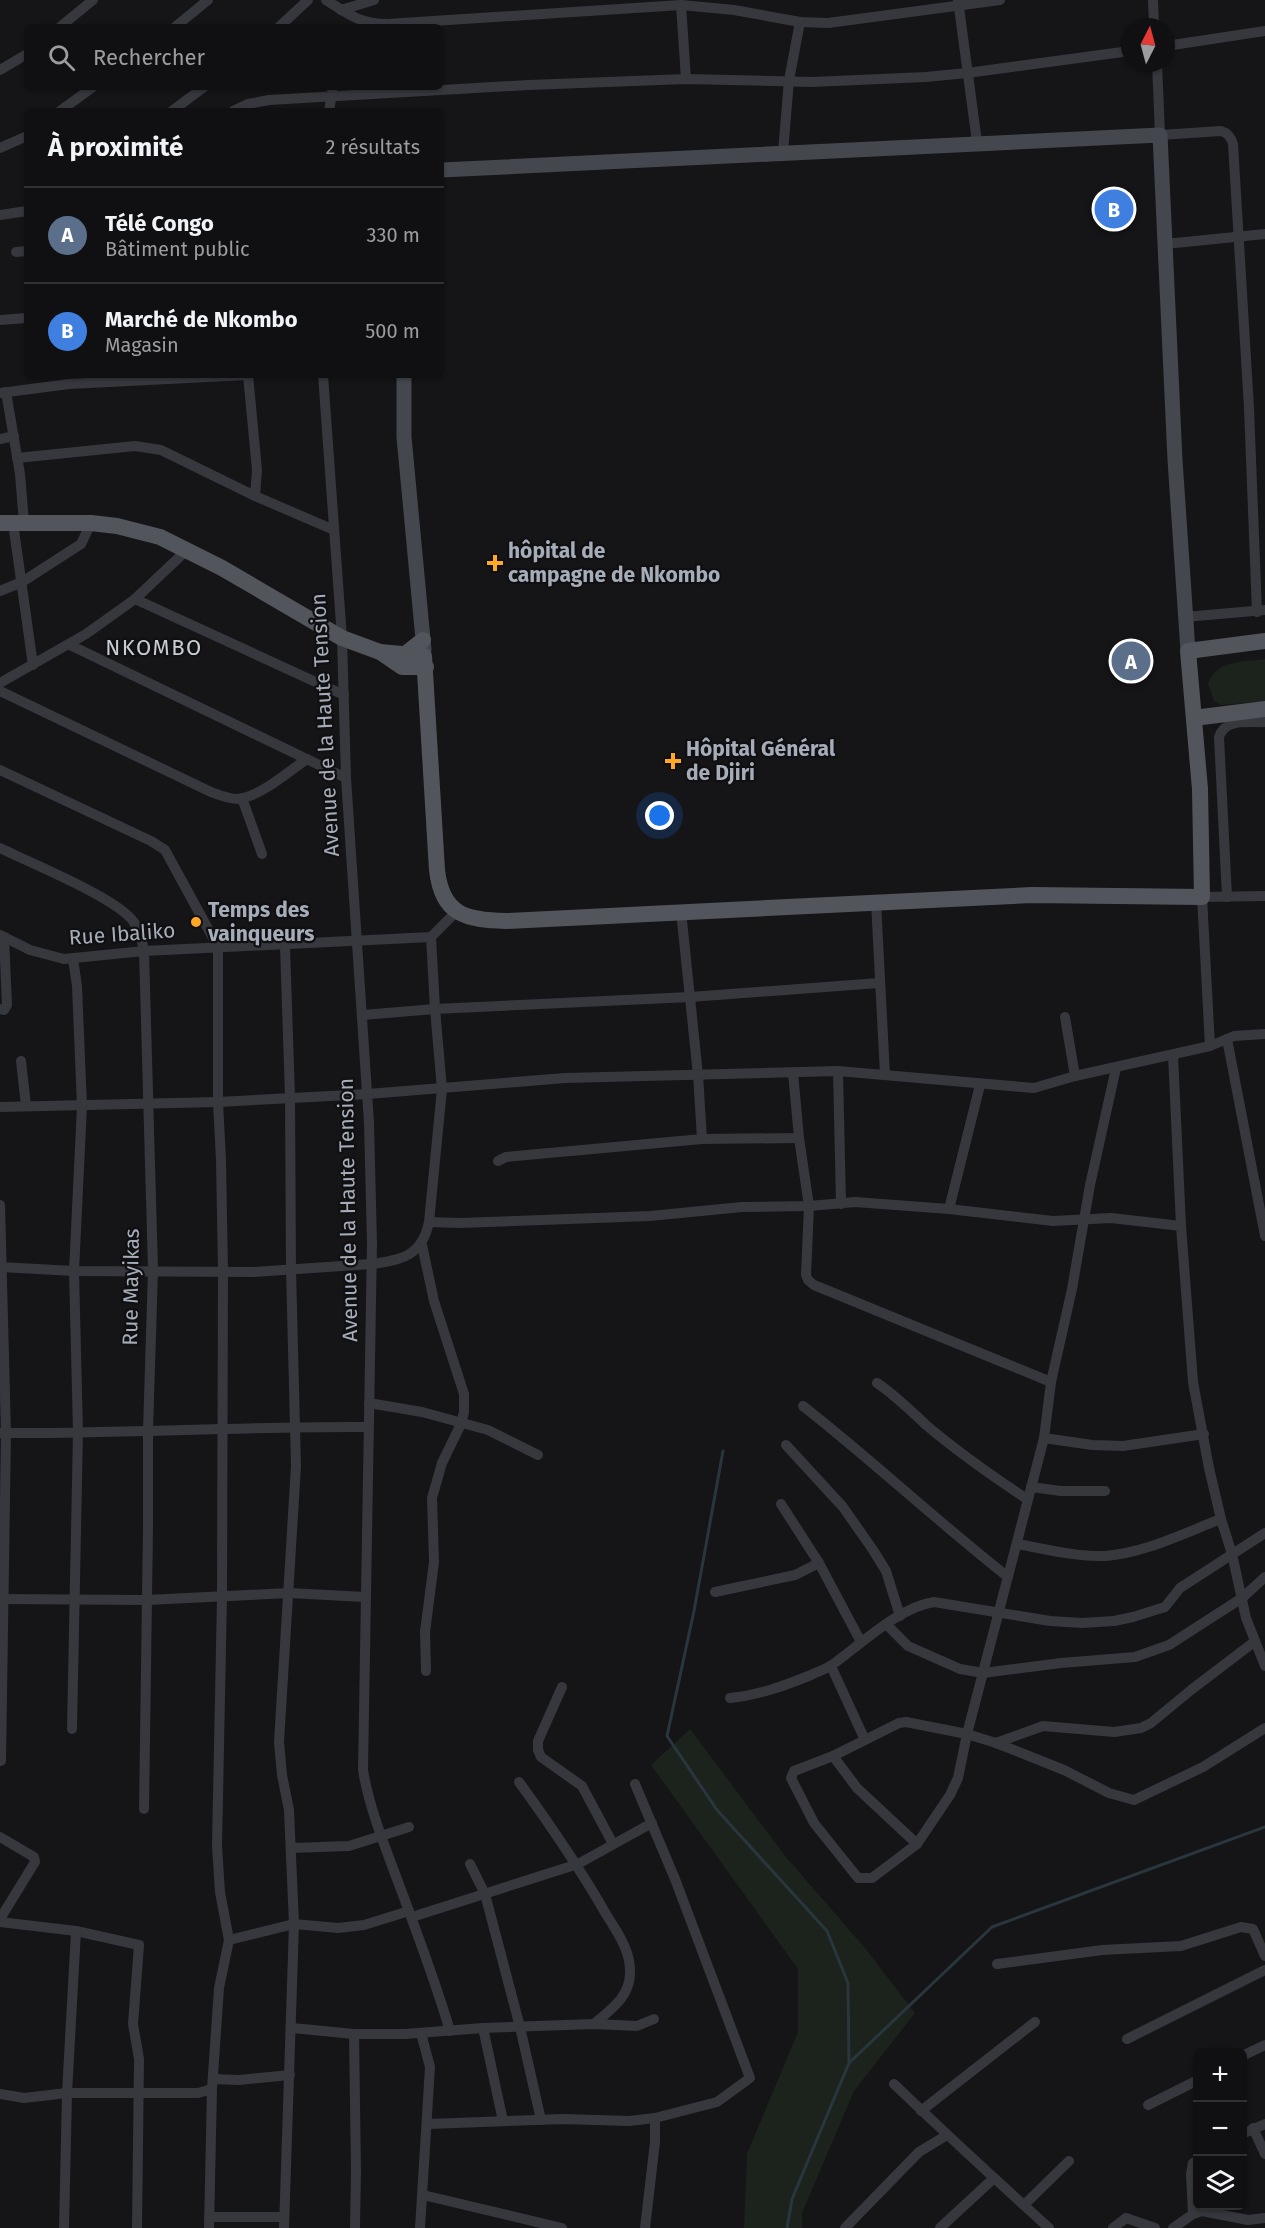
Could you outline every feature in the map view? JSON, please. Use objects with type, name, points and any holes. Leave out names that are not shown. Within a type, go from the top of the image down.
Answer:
[{"type":"main road","points":[[12,523],[91,523],[136,530],[188,549],[342,638],[403,661],[428,697]]},
{"type":"main road","points":[[424,654],[438,882],[448,904],[456,912],[481,920],[506,921],[1032,895],[1202,897],[1202,820],[1188,651],[1265,641]]},
{"type":"main road","points":[[403,661],[424,654]]},
{"type":"main road","points":[[403,661],[424,654]]},
{"type":"main road","points":[[1194,718],[1265,708]]},
{"type":"street","points":[[64,24],[93,0]]},
{"type":"street","points":[[180,24],[208,0]]},
{"type":"street","points":[[282,24],[308,0]]},
{"type":"street","points":[[326,0],[341,10],[352,23],[372,24],[681,5],[735,5],[800,22],[828,23],[959,3],[1000,0]]},
{"type":"street","points":[[341,10],[374,0]]},
{"type":"street","points":[[1153,0],[1154,18]]},
{"type":"street","points":[[959,3],[977,142]]},
{"type":"street","points":[[681,5],[686,80]]},
{"type":"street","points":[[783,152],[789,80],[800,22]]},
{"type":"street","points":[[1175,45],[1265,31]]},
{"type":"street","points":[[444,88],[686,80],[823,81],[967,73],[1121,52]]},
{"type":"street","points":[[0,70],[24,56]]},
{"type":"street","points":[[1156,72],[1164,244],[1188,651]]},
{"type":"street","points":[[64,108],[89,90]]},
{"type":"street","points":[[176,108],[200,90]]},
{"type":"street","points":[[239,108],[268,100],[332,92],[388,90]]},
{"type":"street","points":[[329,108],[332,92]]},
{"type":"street","points":[[444,170],[977,142],[1160,135],[1213,130],[1227,133],[1232,138],[1239,236],[1261,611],[1185,617]]},
{"type":"street","points":[[0,148],[24,137]]},
{"type":"street","points":[[0,215],[24,211]]},
{"type":"street","points":[[1164,244],[1265,234]]},
{"type":"street","points":[[0,320],[24,318]]},
{"type":"street","points":[[33,665],[12,523],[17,458],[3,392],[69,384],[188,378]]},
{"type":"street","points":[[247,378],[257,470],[255,496]]},
{"type":"street","name":"Avenue de la Haute Tension","points":[[323,378],[342,638],[346,778],[368,1094],[372,1243],[363,1770],[382,1838],[436,1985],[450,2031]]},
{"type":"street","points":[[404,378],[405,437],[424,654]]},
{"type":"street","points":[[0,439],[14,436]]},
{"type":"street","points":[[17,458],[135,446],[149,447],[161,450],[255,496],[334,530]]},
{"type":"street","points":[[0,591],[22,582],[81,544],[91,523]]},
{"type":"street","points":[[0,683],[70,645],[135,599],[188,549]]},
{"type":"street","points":[[135,599],[344,695]]},
{"type":"street","points":[[70,645],[346,778]]},
{"type":"street","points":[[0,691],[211,792],[230,798],[242,798],[258,792],[308,759]]},
{"type":"street","points":[[1227,897],[1219,737],[1222,728],[1228,724],[1265,723]]},
{"type":"street","points":[[0,770],[151,841],[165,850],[218,947],[218,1102],[222,1160],[223,1271],[222,1597],[217,1846],[220,1892],[229,1940],[219,1988],[212,2084],[209,2223],[284,2223],[294,1924],[289,1810],[279,1756],[296,1466],[291,1269],[291,1097],[285,946]]},
{"type":"street","points":[[242,798],[262,854]]},
{"type":"street","name":"Rue Mayikas","points":[[0,848],[88,890],[126,913],[137,927],[144,951],[153,1270],[148,1431],[144,1809]]},
{"type":"street","points":[[1210,1046],[1202,897],[1265,896]]},
{"type":"street","points":[[876,902],[885,1075]]},
{"type":"street","points":[[681,911],[698,1075],[702,1139]]},
{"type":"street","points":[[1,1267],[74,1271],[291,1269],[371,1264],[399,1258],[422,1245],[429,1222],[442,1089],[432,937],[456,912]]},
{"type":"street","points":[[0,1009],[4,1010],[7,1005],[2,936]]},
{"type":"street","name":"Rue Ibaliko","points":[[2,936],[30,950],[52,957],[73,959],[144,951],[285,946],[432,937]]},
{"type":"street","points":[[72,1729],[78,1432],[74,1271],[81,1106],[77,986],[73,959]]},
{"type":"street","points":[[363,1015],[435,1009],[690,997],[879,983]]},
{"type":"street","points":[[1065,1017],[1076,1076]]},
{"type":"street","points":[[0,1107],[218,1102],[442,1089],[565,1078],[838,1071],[1034,1088],[1076,1076],[1210,1046],[1243,1035],[1265,1034]]},
{"type":"street","points":[[1227,1040],[1265,1236]]},
{"type":"street","points":[[1173,1055],[1181,1226],[1193,1382],[1221,1519],[1254,1642],[1265,1666]]},
{"type":"street","points":[[21,1061],[26,1106]]},
{"type":"street","points":[[1116,1068],[1051,1382],[1044,1438],[998,1611],[967,1734],[958,1778],[950,1795],[917,1845],[872,1878],[858,1878],[814,1823],[791,1778],[794,1771],[833,1756],[903,1722],[967,1734],[996,1743],[1064,1770],[1109,1793],[1134,1800],[1203,1767],[1265,1728]]},
{"type":"street","points":[[838,1071],[841,1204]]},
{"type":"street","points":[[793,1072],[809,1206],[806,1275],[808,1280],[814,1285],[1051,1382]]},
{"type":"street","points":[[948,1209],[981,1085]]},
{"type":"street","points":[[498,1161],[506,1157],[702,1139],[799,1137]]},
{"type":"street","points":[[429,1222],[512,1222],[650,1216],[742,1207],[872,1203],[1053,1221],[1111,1218],[1181,1226]]},
{"type":"street","points":[[0,1204],[3,1433],[1,1761]]},
{"type":"street","points":[[422,1245],[434,1301],[464,1394],[461,1424],[442,1463],[432,1498],[434,1562],[425,1632],[426,1671]]},
{"type":"street","points":[[877,1383],[895,1395],[927,1425],[994,1479],[1027,1499]]},
{"type":"street","points":[[369,1402],[422,1412],[488,1430],[538,1455]]},
{"type":"street","points":[[803,1406],[854,1446],[960,1539],[1008,1577]]},
{"type":"street","points":[[3,1433],[368,1427]]},
{"type":"street","points":[[1044,1438],[1092,1445],[1123,1446],[1204,1434]]},
{"type":"street","points":[[786,1445],[843,1508],[873,1550],[886,1571],[900,1616]]},
{"type":"street","points":[[1031,1487],[1061,1491],[1105,1491]]},
{"type":"street","points":[[781,1504],[819,1563],[861,1642]]},
{"type":"street","points":[[1017,1544],[1079,1555],[1104,1556],[1128,1553],[1221,1519]]},
{"type":"street","points":[[730,1698],[750,1696],[780,1687],[831,1666],[861,1642],[921,1604],[934,1602],[1050,1621],[1082,1623],[1114,1621],[1140,1616],[1165,1607],[1180,1588],[1265,1533]]},
{"type":"street","points":[[715,1592],[795,1575],[819,1563]]},
{"type":"street","points":[[887,1625],[908,1646],[960,1669],[983,1673],[1135,1657],[1169,1644],[1242,1598],[1265,1577]]},
{"type":"street","points":[[2,1600],[147,1600],[289,1593],[365,1597]]},
{"type":"street","points":[[996,1743],[1043,1726],[1114,1732],[1141,1728],[1151,1723],[1254,1642]]},
{"type":"street","points":[[831,1666],[865,1740]]},
{"type":"street","points":[[562,1687],[538,1741],[538,1750],[542,1756],[582,1786],[613,1844]]},
{"type":"street","points":[[833,1756],[857,1788],[917,1845]]},
{"type":"street","points":[[519,1782],[578,1864],[627,1950],[630,1973],[628,1987],[616,2006],[594,2024]]},
{"type":"street","points":[[428,2124],[541,2120],[629,2121],[655,2118],[717,2102],[749,2079],[750,2076],[636,1784]]},
{"type":"street","points":[[229,1940],[294,1924],[338,1928],[364,1925],[485,1894],[578,1864],[652,1823]]},
{"type":"street","points":[[291,1848],[349,1846],[382,1838],[409,1827]]},
{"type":"street","points":[[0,1837],[34,1857],[35,1862],[0,1921],[76,1931],[140,1945],[133,2024],[139,2059],[140,2092],[137,2228]]},
{"type":"street","points":[[470,1864],[485,1894],[520,2027],[541,2120]]},
{"type":"street","points":[[997,1964],[1102,1950],[1181,1946],[1241,1927],[1253,1929],[1265,1956]]},
{"type":"street","points":[[64,2228],[67,2093],[76,1931]]},
{"type":"street","points":[[1127,2039],[1265,1970]]},
{"type":"street","points":[[292,2028],[354,2034],[594,2024],[637,2026],[654,2019]]},
{"type":"street","points":[[921,2110],[1035,2022]]},
{"type":"street","points":[[483,2028],[503,2121]]},
{"type":"street","points":[[420,2228],[430,2067],[421,2032]]},
{"type":"street","points":[[354,2034],[355,2228]]},
{"type":"street","points":[[1247,2053],[1265,2044]]},
{"type":"street","points":[[0,2094],[24,2098],[67,2093],[198,2093],[212,2084],[290,2075]]},
{"type":"street","points":[[1148,2105],[1193,2082]]},
{"type":"street","points":[[894,2084],[1049,2228]]},
{"type":"street","points":[[645,2228],[655,2142],[655,2118]]},
{"type":"street","points":[[1247,2131],[1265,2124]]},
{"type":"street","points":[[1253,2128],[1265,2154]]},
{"type":"street","points":[[845,2228],[919,2152],[947,2135]]},
{"type":"street","points":[[1024,2205],[1069,2161]]},
{"type":"street","points":[[1193,2167],[1191,2174],[1193,2214]]},
{"type":"street","points":[[940,2228],[994,2178]]},
{"type":"street","points":[[423,2195],[558,2228]]},
{"type":"street","points":[[1173,2228],[1193,2214],[1209,2212],[1248,2220],[1265,2218]]},
{"type":"street","points":[[1113,2228],[1126,2218],[1155,2228]]},
{"type":"shaded area","points":[[1265,659],[1265,701],[1222,705],[1214,701],[1208,683],[1218,670],[1240,662]]},
{"type":"shaded area","points":[[690,1729],[786,1857],[865,1948],[915,2013],[854,2091],[802,2213],[802,2228],[744,2228],[747,2154],[798,2032],[798,1969],[651,1765]]},
{"type":"waterway","points":[[723,1451],[694,1611],[667,1736],[717,1810],[827,1931],[848,1983],[849,2063]]},
{"type":"waterway","points":[[787,2228],[792,2199],[849,2063],[992,1927],[1265,1827]]},
{"type":"place","name":"Marché de Nkombo","points":[[1114,209]]},
{"type":"place","name":"hôpital de campagne de Nkombo","points":[[495,563]]},
{"type":"place","name":"Télé Congo","points":[[1131,661]]},
{"type":"place","name":"Hôpital Général de Djiri","points":[[673,761]]},
{"type":"place","name":"Temps des vainqueurs","points":[[196,922]]},
{"type":"district","name":"NKOMBO","points":[[154,647]]}]
